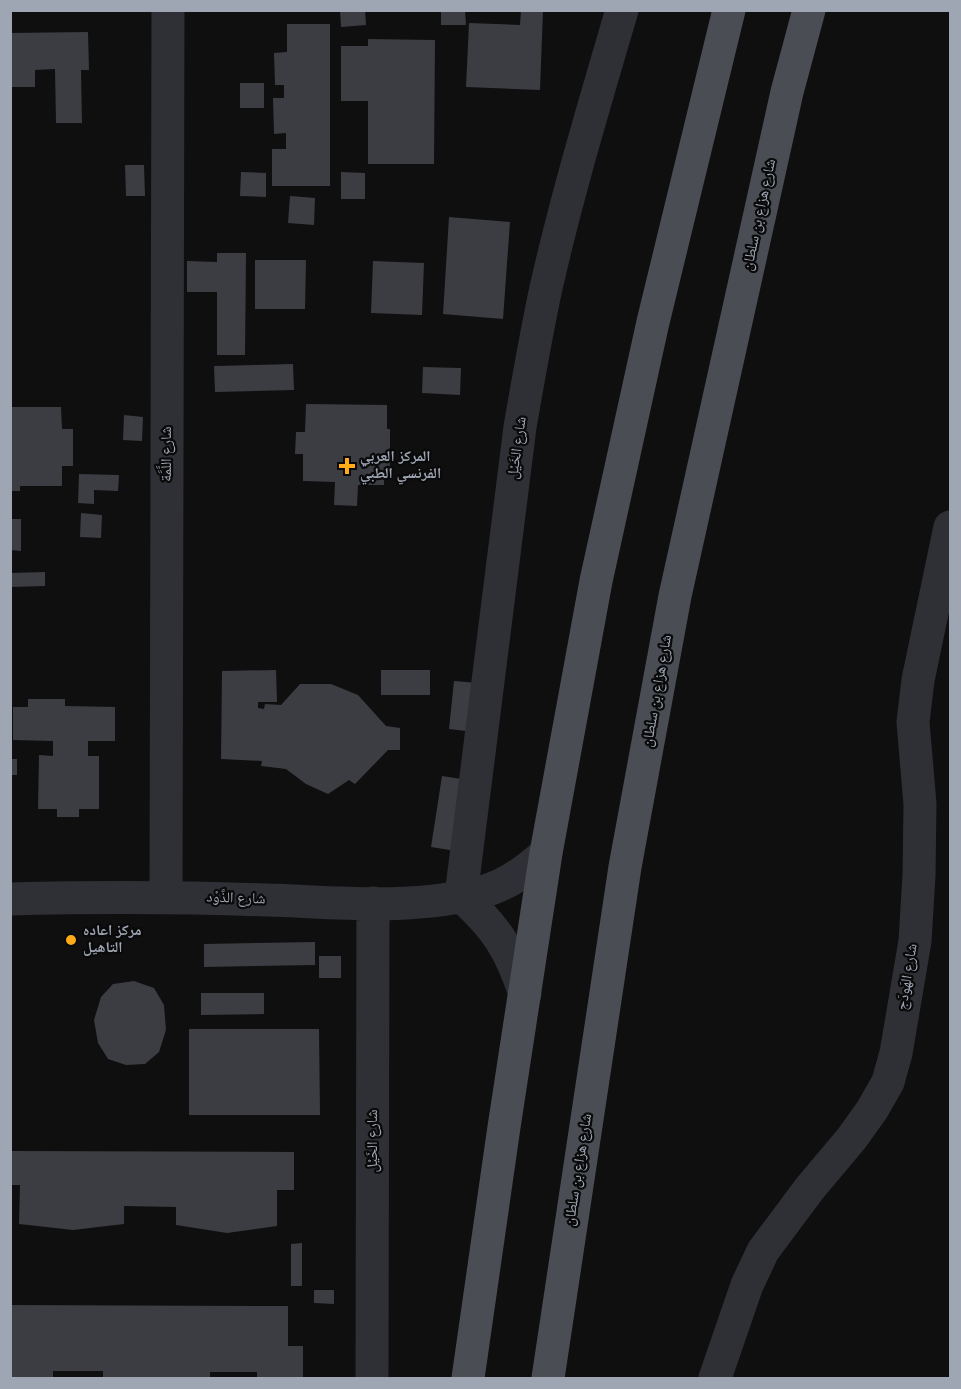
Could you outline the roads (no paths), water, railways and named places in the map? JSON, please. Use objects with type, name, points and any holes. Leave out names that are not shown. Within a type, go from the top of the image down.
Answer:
[{"type":"main road","points":[[468,1378],[546,853],[599,570],[653,322],[729,10]]},
{"type":"main road","name":"شارع هزاع بن سلطان","points":[[548,1378],[625,867],[673,608],[787,92],[809,10]]},
{"type":"street","name":"شارع اللَّمَّة","points":[[166,897],[168,10]]},
{"type":"street","name":"شارع الخَيْل","points":[[461,896],[520,428],[533,353],[546,286],[622,10]]},
{"type":"street","name":"شارع الهَودَج","points":[[715,1378],[747,1285],[764,1251],[810,1188],[852,1138],[888,1082],[898,1041],[915,941],[920,804],[913,722],[918,680],[951,527]]},
{"type":"street","name":"شارع الذَّوْد","points":[[10,899],[166,897],[373,903],[420,902],[486,891],[508,882],[529,869],[546,853]]},
{"type":"street","points":[[461,896],[484,916],[502,940],[516,966],[525,994]]},
{"type":"street","name":"شارع الخَيْل","points":[[372,1378],[373,903]]},
{"type":"place","name":"المركز العربي الفرنسي الطبي","points":[[347,466]]},
{"type":"place","name":"مركز اعاده التاهيل","points":[[71,940]]}]
